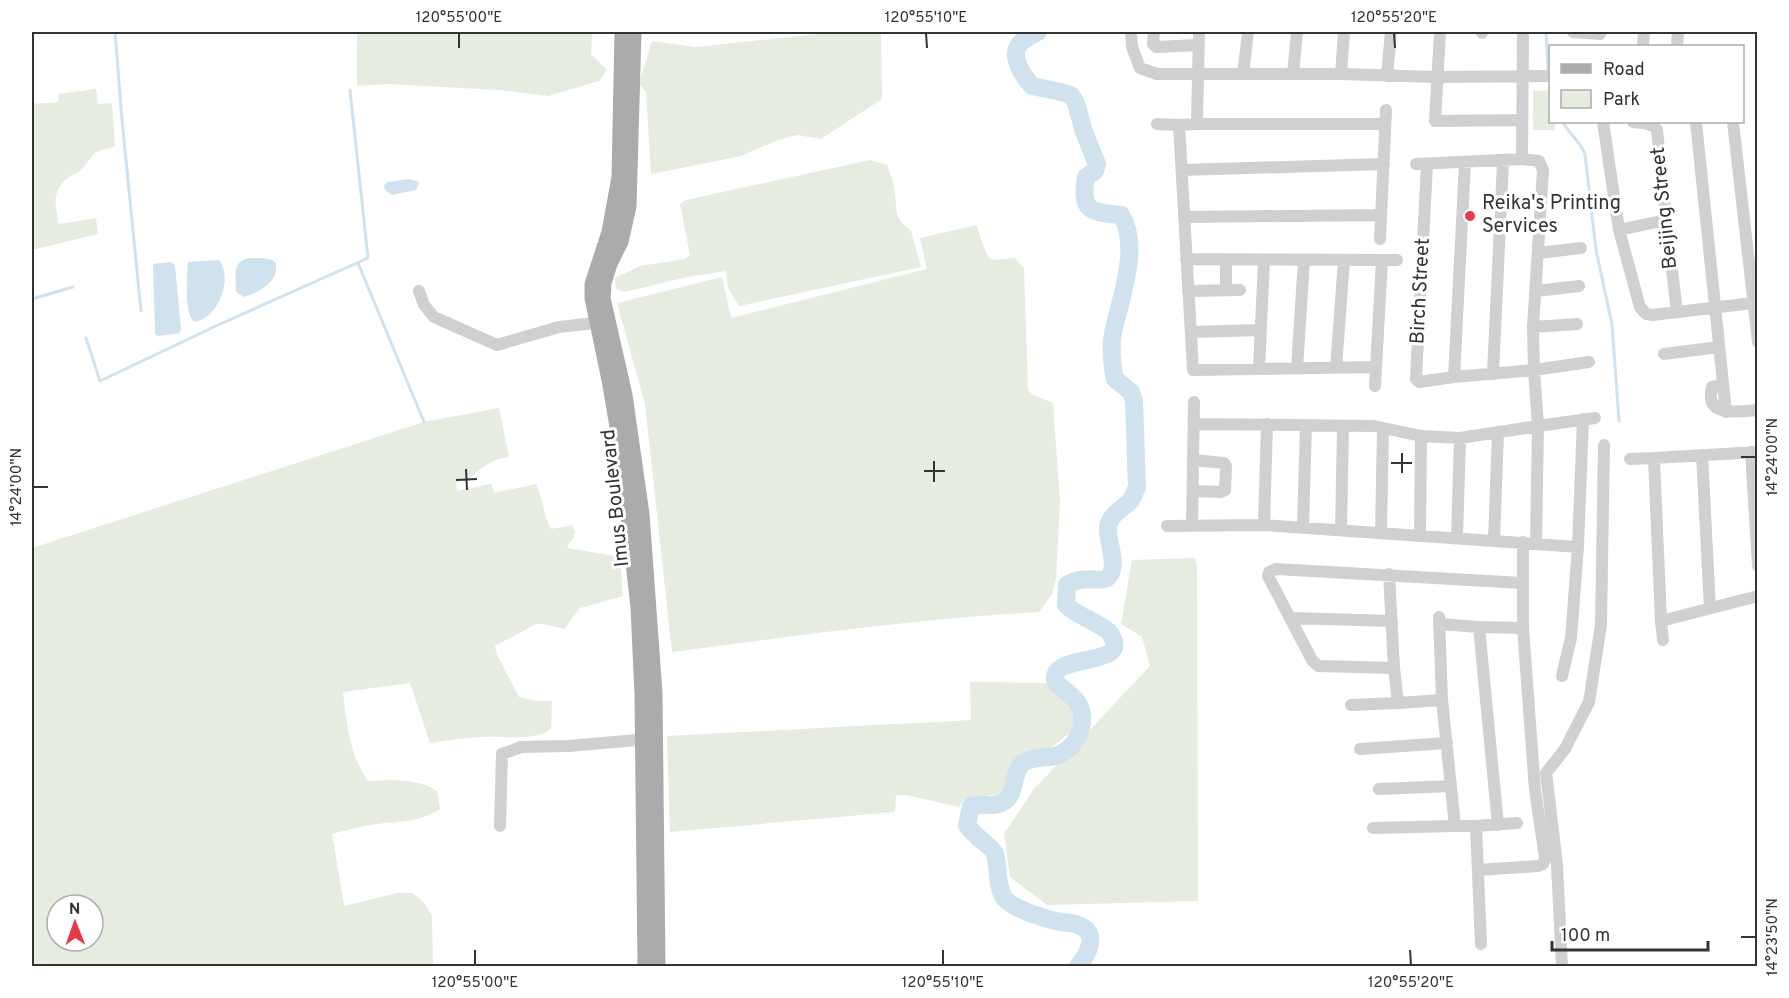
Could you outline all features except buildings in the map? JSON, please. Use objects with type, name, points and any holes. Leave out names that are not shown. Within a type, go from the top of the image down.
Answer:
[{"type":"main road","name":"Imus Boulevard","points":[[602,322],[592,298],[592,284],[609,232],[619,177],[622,32]]},
{"type":"main road","name":"Imus Boulevard","points":[[634,32],[629,206],[626,225],[604,283],[602,322],[610,385],[626,444],[649,739],[658,966]]},
{"type":"main road","name":"Imus Boulevard","points":[[645,966],[649,739]]},
{"type":"street","points":[[1131,32],[1132,47],[1140,68],[1157,74],[1549,76]]},
{"type":"street","points":[[1154,32],[1153,44],[1156,47],[1197,45]]},
{"type":"street","points":[[1197,124],[1199,32]]},
{"type":"street","points":[[1243,74],[1248,32]]},
{"type":"street","points":[[1293,74],[1297,32]]},
{"type":"street","points":[[1341,74],[1344,32]]},
{"type":"street","points":[[1387,76],[1391,32]]},
{"type":"street","points":[[1440,32],[1435,121],[1521,120]]},
{"type":"street","points":[[1522,159],[1523,32]]},
{"type":"street","points":[[1573,32],[1600,37]]},
{"type":"street","points":[[1380,239],[1386,110]]},
{"type":"street","points":[[1603,123],[1619,230],[1640,307],[1646,314],[1653,315],[1753,303]]},
{"type":"street","name":"Beijing Street","points":[[1642,123],[1655,126],[1657,130],[1665,220],[1677,312]]},
{"type":"street","points":[[1696,123],[1726,412],[1758,410]]},
{"type":"street","points":[[1733,123],[1758,342]]},
{"type":"street","points":[[1157,124],[1384,124]]},
{"type":"street","points":[[1179,125],[1193,368],[1196,372],[1259,368],[1376,367]]},
{"type":"street","points":[[1536,544],[1538,426],[1534,370],[1533,327],[1543,170],[1539,161],[1522,159],[1465,163],[1454,377],[1534,370],[1589,362]]},
{"type":"street","points":[[1493,374],[1503,162]]},
{"type":"street","name":"Birch Street","points":[[1454,377],[1419,382],[1416,379],[1421,164],[1465,163]]},
{"type":"street","points":[[1182,170],[1384,165]]},
{"type":"street","points":[[1184,217],[1381,215]]},
{"type":"street","points":[[1619,230],[1665,220]]},
{"type":"street","points":[[1538,253],[1581,248]]},
{"type":"street","points":[[1186,259],[1396,260]]},
{"type":"street","points":[[1226,260],[1226,290]]},
{"type":"street","points":[[1259,368],[1264,260]]},
{"type":"street","points":[[1297,368],[1304,260]]},
{"type":"street","points":[[1336,368],[1344,260]]},
{"type":"street","points":[[1375,386],[1382,260]]},
{"type":"street","points":[[1536,291],[1579,286]]},
{"type":"street","points":[[1188,291],[1240,290]]},
{"type":"street","points":[[419,291],[424,305],[434,317],[496,345],[559,327],[602,322]]},
{"type":"street","points":[[1533,327],[1577,324]]},
{"type":"street","points":[[1191,332],[1261,330]]},
{"type":"street","points":[[1664,354],[1719,346]]},
{"type":"street","points":[[1192,526],[1194,402]]},
{"type":"street","points":[[1195,424],[1383,428],[1421,436],[1460,438],[1589,418],[1571,638],[1562,676]]},
{"type":"street","points":[[1264,525],[1267,424]]},
{"type":"street","points":[[1303,528],[1306,425]]},
{"type":"street","points":[[1341,530],[1343,426]]},
{"type":"street","points":[[1381,533],[1383,428]]},
{"type":"street","points":[[1494,541],[1498,432]]},
{"type":"street","points":[[1420,536],[1421,436]]},
{"type":"street","points":[[1457,538],[1460,438]]},
{"type":"street","points":[[1562,966],[1557,865],[1546,773],[1565,749],[1589,702],[1601,625],[1604,445]]},
{"type":"street","points":[[1630,459],[1754,452],[1758,566]]},
{"type":"street","points":[[1702,455],[1710,609]]},
{"type":"street","points":[[1654,458],[1663,640]]},
{"type":"street","points":[[1193,491],[1221,492],[1225,490],[1226,466],[1224,463],[1194,460]]},
{"type":"street","points":[[1167,526],[1264,525],[1578,547]]},
{"type":"street","points":[[1478,870],[1538,866],[1543,864],[1545,858],[1536,790],[1523,628],[1523,542]]},
{"type":"street","points":[[1394,668],[1318,666],[1312,660],[1268,576],[1269,572],[1276,569],[1522,583]]},
{"type":"street","points":[[1389,574],[1398,704]]},
{"type":"street","points":[[1661,621],[1758,596]]},
{"type":"street","points":[[1291,618],[1392,621]]},
{"type":"street","points":[[1455,826],[1442,700],[1439,621],[1479,627],[1523,628]]},
{"type":"street","points":[[1479,627],[1498,825]]},
{"type":"street","points":[[1351,705],[1442,700]]},
{"type":"street","points":[[500,826],[502,754],[521,747],[568,746],[649,739]]},
{"type":"street","points":[[1360,749],[1447,743]]},
{"type":"street","points":[[1379,789],[1451,786]]},
{"type":"street","points":[[1372,828],[1517,823]]},
{"type":"street","points":[[1476,826],[1481,944]]},
{"type":"green space","points":[[357,32],[592,32],[591,54],[607,70],[599,81],[548,96],[499,90],[390,84],[357,86]]},
{"type":"green space","points":[[838,32],[881,32],[882,99],[821,139],[797,135],[778,140],[741,156],[651,174],[646,92],[639,84],[652,41],[695,47]]},
{"type":"green space","points":[[96,89],[98,104],[112,103],[115,147],[94,154],[79,172],[63,182],[57,193],[56,204],[59,224],[96,218],[98,234],[32,250],[32,104],[58,102],[59,94]]},
{"type":"green space","points":[[1549,90],[1549,123],[1555,123],[1555,130],[1533,130],[1533,91]]},
{"type":"green space","points":[[870,160],[887,165],[894,185],[897,214],[901,222],[911,231],[921,267],[739,306],[728,288],[726,271],[687,277],[625,292],[616,289],[615,278],[640,266],[685,259],[690,255],[680,204],[686,200]]},
{"type":"green space","points":[[977,225],[988,257],[994,260],[1015,258],[1024,268],[1028,390],[1033,395],[1053,403],[1060,501],[1056,579],[1052,594],[1039,612],[809,634],[672,652],[645,404],[617,303],[722,277],[731,318],[927,269],[920,238]]},
{"type":"green space","points":[[499,408],[509,457],[495,461],[472,476],[456,482],[457,491],[491,484],[494,493],[536,484],[551,529],[572,525],[575,532],[567,548],[620,557],[623,596],[580,608],[564,629],[536,624],[495,646],[497,655],[519,697],[536,701],[552,701],[551,729],[545,733],[528,737],[475,737],[430,743],[410,683],[343,692],[347,727],[353,750],[368,781],[404,781],[429,787],[437,791],[440,809],[413,820],[365,826],[332,834],[344,906],[397,893],[413,893],[425,904],[432,916],[433,966],[32,966],[32,548],[424,422]]},
{"type":"green space","points":[[1195,558],[1197,568],[1198,901],[1047,905],[1010,877],[1004,834],[1034,789],[1150,666],[1142,637],[1121,624],[1132,560]]},
{"type":"green space","points":[[970,682],[1049,683],[1072,700],[1077,712],[1077,722],[1072,731],[1048,750],[1022,756],[1011,772],[1010,793],[969,798],[963,800],[959,807],[907,795],[896,795],[895,812],[670,832],[667,736],[971,720]]},
{"type":"water","points":[[409,179],[419,184],[416,190],[392,195],[385,190],[384,186],[387,182]]},
{"type":"water","points":[[249,258],[272,260],[276,263],[276,270],[275,276],[267,285],[244,297],[236,292],[236,270],[239,262]]},
{"type":"water","points":[[219,260],[225,277],[221,297],[210,314],[194,322],[187,303],[188,262]]},
{"type":"water","points":[[171,262],[175,265],[181,330],[179,333],[158,336],[155,334],[153,264]]},
{"type":"waterway","points":[[115,32],[141,311]]},
{"type":"waterway","points":[[1038,32],[1018,46],[1016,56],[1019,67],[1032,86],[1071,95],[1076,103],[1084,132],[1097,164],[1095,171],[1086,177],[1087,204],[1090,208],[1102,213],[1121,215],[1127,228],[1129,257],[1113,333],[1112,356],[1115,379],[1131,392],[1134,401],[1137,487],[1131,500],[1114,515],[1109,523],[1108,534],[1113,561],[1111,574],[1104,579],[1085,579],[1067,585],[1066,605],[1108,631],[1114,645],[1111,652],[1068,664],[1059,669],[1055,676],[1057,684],[1075,699],[1081,710],[1081,726],[1076,740],[1058,755],[1032,759],[1023,763],[1019,767],[1009,797],[995,805],[971,806],[967,825],[995,854],[1002,894],[1009,903],[1044,918],[1076,924],[1089,933],[1090,944],[1078,966]]},
{"type":"waterway","points":[[1546,32],[1549,70]]},
{"type":"waterway","points":[[86,338],[100,381],[368,258],[350,90]]},
{"type":"waterway","points":[[1564,123],[1585,154],[1596,250],[1612,324],[1619,421]]},
{"type":"waterway","points":[[358,263],[424,422]]},
{"type":"waterway","points":[[32,299],[73,287]]},
{"type":"place","name":"Reika's Printing Services","points":[[1470,216]]}]
